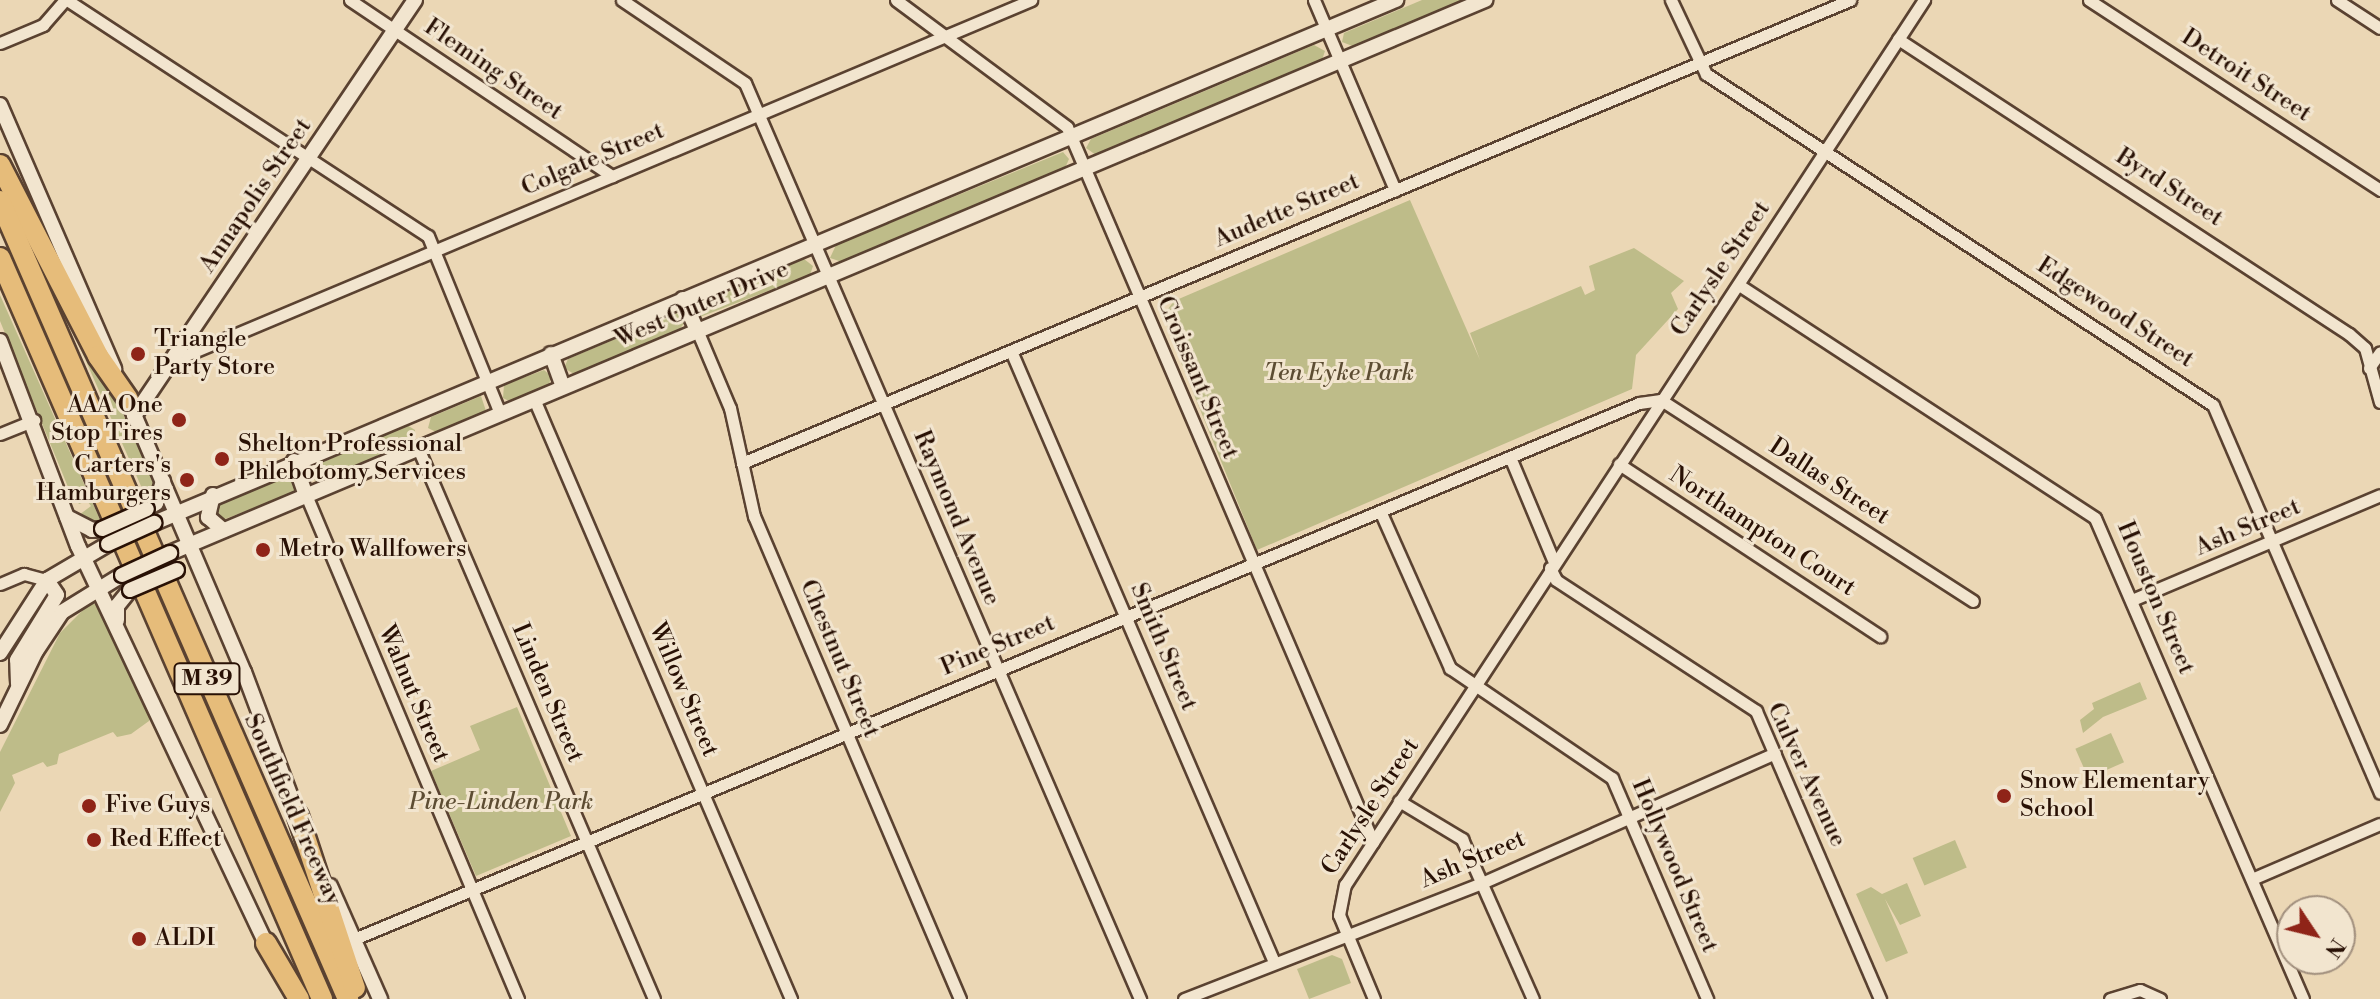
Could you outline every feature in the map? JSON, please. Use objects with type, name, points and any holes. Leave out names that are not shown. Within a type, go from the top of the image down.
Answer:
[{"type":"highway","points":[[0,165],[98,356],[131,408]]},
{"type":"highway","name":"Southfield Freeway","points":[[0,201],[348,999]]},
{"type":"highway","name":"Southfield Freeway","points":[[0,258],[322,999]]},
{"type":"highway","points":[[298,816],[358,999]]},
{"type":"highway","points":[[266,943],[299,999]]},
{"type":"main road","name":"Annapolis Street","points":[[131,408],[171,361],[415,0]]},
{"type":"main road","name":"West Outer Drive","points":[[0,653],[47,580],[151,516],[213,495],[1396,0]]},
{"type":"main road","name":"West Outer Drive","points":[[0,725],[62,612],[101,584],[500,413],[1485,0]]},
{"type":"main road","points":[[0,105],[191,544],[298,816],[380,999]]},
{"type":"main road","points":[[683,299],[697,330]]},
{"type":"main road","points":[[0,341],[34,420],[66,516],[101,584],[266,943],[286,999]]},
{"type":"main road","points":[[551,354],[563,387]]},
{"type":"main road","points":[[294,461],[306,495]]},
{"type":"main road","points":[[66,516],[92,530],[151,516],[163,481]]},
{"type":"main road","points":[[213,495],[208,517],[223,530]]},
{"type":"main road","points":[[117,620],[117,606],[130,590],[177,570],[201,569]]},
{"type":"main road","points":[[18,689],[17,660],[57,595],[47,580]]},
{"type":"street","points":[[0,43],[43,25],[66,0],[428,236],[500,413]]},
{"type":"street","name":"Fleming Street","points":[[350,0],[612,176]]},
{"type":"street","points":[[622,0],[743,80],[759,114]]},
{"type":"street","name":"Croissant Street","points":[[896,0],[1061,118],[1071,135],[1373,842]]},
{"type":"street","name":"Colgate Street","points":[[171,361],[1031,0]]},
{"type":"street","points":[[1314,0],[1395,190]]},
{"type":"street","name":"Edgewood Street","points":[[1671,0],[1700,64],[1714,80],[2213,405],[2380,793]]},
{"type":"street","name":"Audette Street","points":[[742,463],[1850,0]]},
{"type":"street","name":"Carlysle Street","points":[[1374,999],[1339,915],[1340,895],[1552,565],[1924,0]]},
{"type":"street","name":"Detroit Street","points":[[2089,0],[2380,190]]},
{"type":"street","points":[[2337,0],[2380,28]]},
{"type":"street","name":"Byrd Street","points":[[1898,39],[2349,334],[2365,348],[2380,402]]},
{"type":"street","name":"Raymond Avenue","points":[[759,114],[1140,999]]},
{"type":"street","name":"Houston Street","points":[[1739,285],[2095,518],[2303,999]]},
{"type":"street","name":"Chestnut Street","points":[[697,330],[730,408],[754,516],[960,999]]},
{"type":"street","name":"Smith Street","points":[[1011,351],[1274,962]]},
{"type":"street","points":[[2369,368],[2380,352]]},
{"type":"street","name":"Willow Street","points":[[534,399],[791,999]]},
{"type":"street","name":"Pine Street","points":[[354,939],[847,735],[1253,562],[1381,513],[1639,403],[1661,400]]},
{"type":"street","name":"Dallas Street","points":[[1661,400],[1973,601]]},
{"type":"street","points":[[0,434],[34,420]]},
{"type":"street","name":"Linden Street","points":[[418,448],[654,999]]},
{"type":"street","name":"Culver Avenue","points":[[1510,457],[1556,580],[1746,700],[1775,753],[1880,999]]},
{"type":"street","name":"Northampton Court","points":[[1619,464],[1880,636]]},
{"type":"street","name":"Walnut Street","points":[[306,495],[518,999]]},
{"type":"street","name":"Ash Street","points":[[2132,600],[2380,495]]},
{"type":"street","name":"Hollywood Street","points":[[1381,513],[1446,661],[1475,686],[1608,771],[1707,999]]},
{"type":"street","points":[[0,584],[24,574],[47,580]]},
{"type":"street","name":"Ash Street","points":[[1184,999],[1484,882],[1775,753]]},
{"type":"street","points":[[1399,801],[1462,839],[1484,882],[1533,999]]},
{"type":"street","points":[[2252,879],[2380,824]]},
{"type":"street","points":[[2110,999],[2140,990],[2160,999]]},
{"type":"green space","points":[[1422,0],[1465,0],[1355,47],[1342,42],[1344,33]]},
{"type":"green space","points":[[1314,45],[1325,51],[1322,60],[1096,155],[1086,148],[1091,139]]},
{"type":"green space","points":[[1063,152],[1069,159],[1065,168],[842,262],[830,258],[836,245]]},
{"type":"green space","name":"Ten Eyke Park","points":[[1410,200],[1480,360],[1470,333],[1581,286],[1585,295],[1595,290],[1589,266],[1634,248],[1684,281],[1671,293],[1678,309],[1636,355],[1632,389],[1257,550],[1167,328],[1168,309],[1174,301]]},
{"type":"green space","points":[[804,259],[813,266],[810,275],[700,317],[702,303]]},
{"type":"green space","points":[[52,284],[99,365],[156,481],[157,490],[148,502]]},
{"type":"green space","points":[[0,295],[101,522],[92,524],[79,515],[91,506],[87,501],[79,504],[68,487],[0,321]]},
{"type":"green space","points":[[677,313],[685,322],[679,330],[574,374],[564,368],[568,359]]},
{"type":"green space","points":[[544,370],[551,376],[549,385],[509,401],[503,398],[504,385]]},
{"type":"green space","points":[[481,396],[486,411],[436,432],[428,428],[431,417]]},
{"type":"green space","points":[[407,425],[415,430],[412,443],[318,482],[310,478],[312,467]]},
{"type":"green space","points":[[285,477],[296,482],[294,493],[217,522],[212,510],[216,505]]},
{"type":"green space","points":[[90,603],[101,606],[151,715],[149,721],[131,734],[117,737],[113,732],[59,754],[57,764],[47,767],[43,762],[12,775],[15,783],[0,812],[0,752],[60,633]]},
{"type":"green space","points":[[2140,682],[2147,699],[2103,717],[2083,733],[2080,720],[2094,709],[2092,703]]},
{"type":"green space","name":"Pine-Linden Park","points":[[517,707],[571,836],[476,876],[431,771],[480,750],[470,726]]},
{"type":"green space","points":[[2111,733],[2124,762],[2088,778],[2075,749]]},
{"type":"green space","points":[[1955,840],[1967,868],[1924,886],[1913,858]]},
{"type":"green space","points":[[1907,883],[1921,916],[1900,925],[1885,899],[1908,953],[1886,962],[1856,894],[1871,887],[1882,894]]},
{"type":"green space","points":[[1332,955],[1342,959],[1351,983],[1309,999],[1297,969]]},
{"type":"place","name":"Triangle Party Store","points":[[138,354]]},
{"type":"place","name":"AAA One Stop Tires","points":[[179,420]]},
{"type":"place","name":"Shelton Professional Phlebotomy Services","points":[[222,459]]},
{"type":"place","name":"Carters's Hamburgers","points":[[187,480]]},
{"type":"place","name":"Metro Wallfowers","points":[[263,550]]},
{"type":"place","name":"Snow Elementary School","points":[[2004,796]]},
{"type":"place","name":"Five Guys","points":[[89,806]]},
{"type":"place","name":"Red Effect","points":[[94,840]]},
{"type":"place","name":"ALDI","points":[[139,939]]}]
